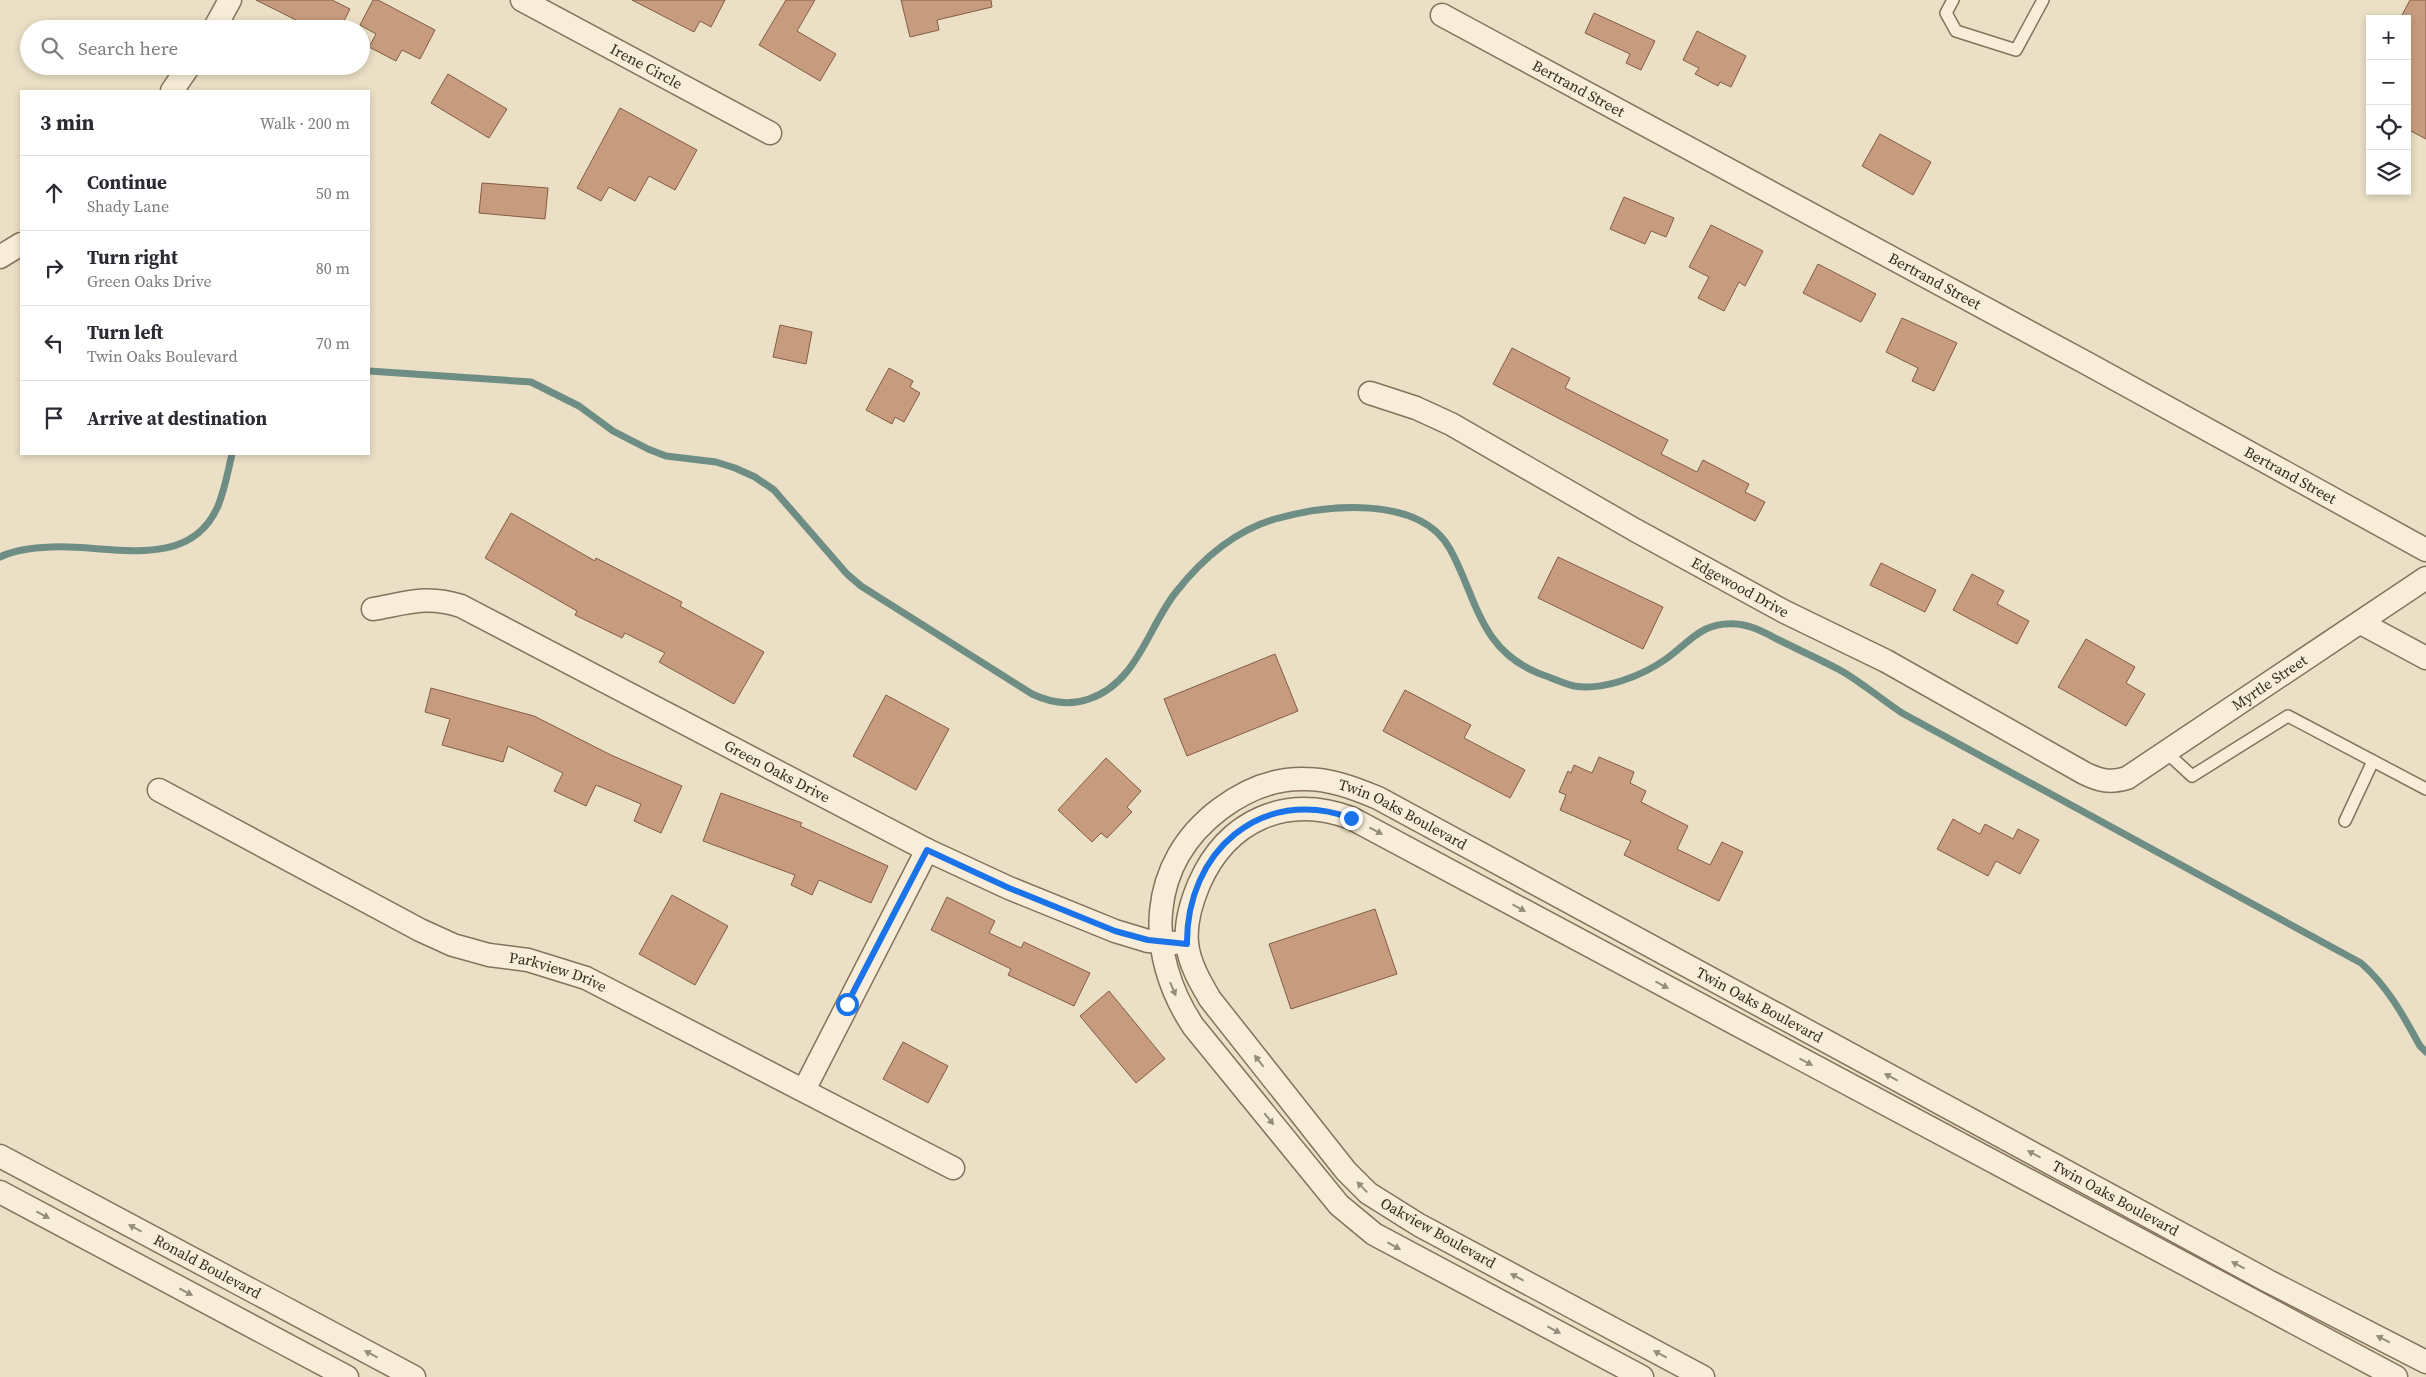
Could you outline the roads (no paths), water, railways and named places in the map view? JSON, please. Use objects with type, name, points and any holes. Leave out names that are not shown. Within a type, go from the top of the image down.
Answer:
[{"type":"street","points":[[219,20],[230,0]]},
{"type":"street","name":"Irene Circle","points":[[522,0],[770,133]]},
{"type":"street","name":"Bertrand Street","points":[[1442,15],[2090,365],[2426,550]]},
{"type":"street","points":[[173,90],[183,75]]},
{"type":"street","points":[[0,257],[20,245]]},
{"type":"street","name":"Edgewood Drive","points":[[1370,393],[1416,408],[1451,424],[1635,530],[1768,603],[1886,661],[2084,773],[2096,779],[2111,782]]},
{"type":"street","name":"Myrtle Street","points":[[2111,782],[2127,778],[2426,578]]},
{"type":"street","name":"Green Oaks Drive","points":[[374,609],[422,600],[440,599],[461,606],[927,850],[1083,919],[1132,936],[1161,942],[1187,944]]},
{"type":"street","points":[[2361,623],[2426,658]]},
{"type":"street","name":"Twin Oaks Boulevard","points":[[1161,942],[1162,904],[1170,869],[1186,842],[1211,815],[1235,797],[1265,785],[1282,781],[1304,779],[1350,786],[1378,798],[2268,1281],[2426,1362]]},
{"type":"street","name":"Parkview Drive","points":[[159,790],[453,946],[489,955],[528,960],[586,978],[953,1168]]},
{"type":"street","name":"Twin Oaks Boulevard","points":[[1187,944],[1189,913],[1196,892],[1206,867],[1229,839],[1242,828],[1274,813],[1300,808],[1333,811],[1351,818],[2396,1377]]},
{"type":"street","points":[[804,1090],[927,850]]},
{"type":"street","name":"Oakview Boulevard","points":[[1161,942],[1168,978],[1180,1006],[1193,1026],[1350,1215],[1390,1244],[1642,1377]]},
{"type":"street","name":"Oakview Boulevard","points":[[1187,944],[1199,982],[1210,999],[1346,1170],[1368,1193],[1419,1225],[1703,1377]]},
{"type":"street","name":"Ronald Boulevard","points":[[0,1156],[390,1372],[414,1377]]},
{"type":"street","name":"Ronald Boulevard","points":[[0,1192],[347,1377]]},
{"type":"street","points":[[67,1228],[82,1200]]},
{"type":"lane","points":[[1953,0],[1946,13],[1956,32],[2016,50],[2043,0]]},
{"type":"lane","points":[[2166,752],[2192,776],[2288,716],[2426,789]]},
{"type":"lane","points":[[2345,821],[2373,761]]},
{"type":"waterway","points":[[370,371],[531,382],[579,406],[613,431],[648,449],[666,456],[716,462],[755,477],[774,490],[847,574],[861,586],[1032,694],[1046,700],[1067,703],[1082,701],[1105,691],[1119,680],[1130,667],[1176,592],[1208,558],[1233,539],[1260,524],[1319,510],[1370,508],[1394,512],[1417,519],[1436,531],[1450,549],[1491,636],[1503,650],[1518,663],[1538,673],[1574,686],[1585,687],[1610,684],[1646,671],[1666,659],[1697,634],[1714,626],[1736,624],[1754,628],[1840,670],[1902,713],[2361,963],[2387,992],[2401,1012],[2420,1046],[2426,1052]]},
{"type":"waterway","points":[[0,557],[32,548],[52,547],[145,550],[167,548],[188,540],[205,527],[218,506],[232,455]]}]
